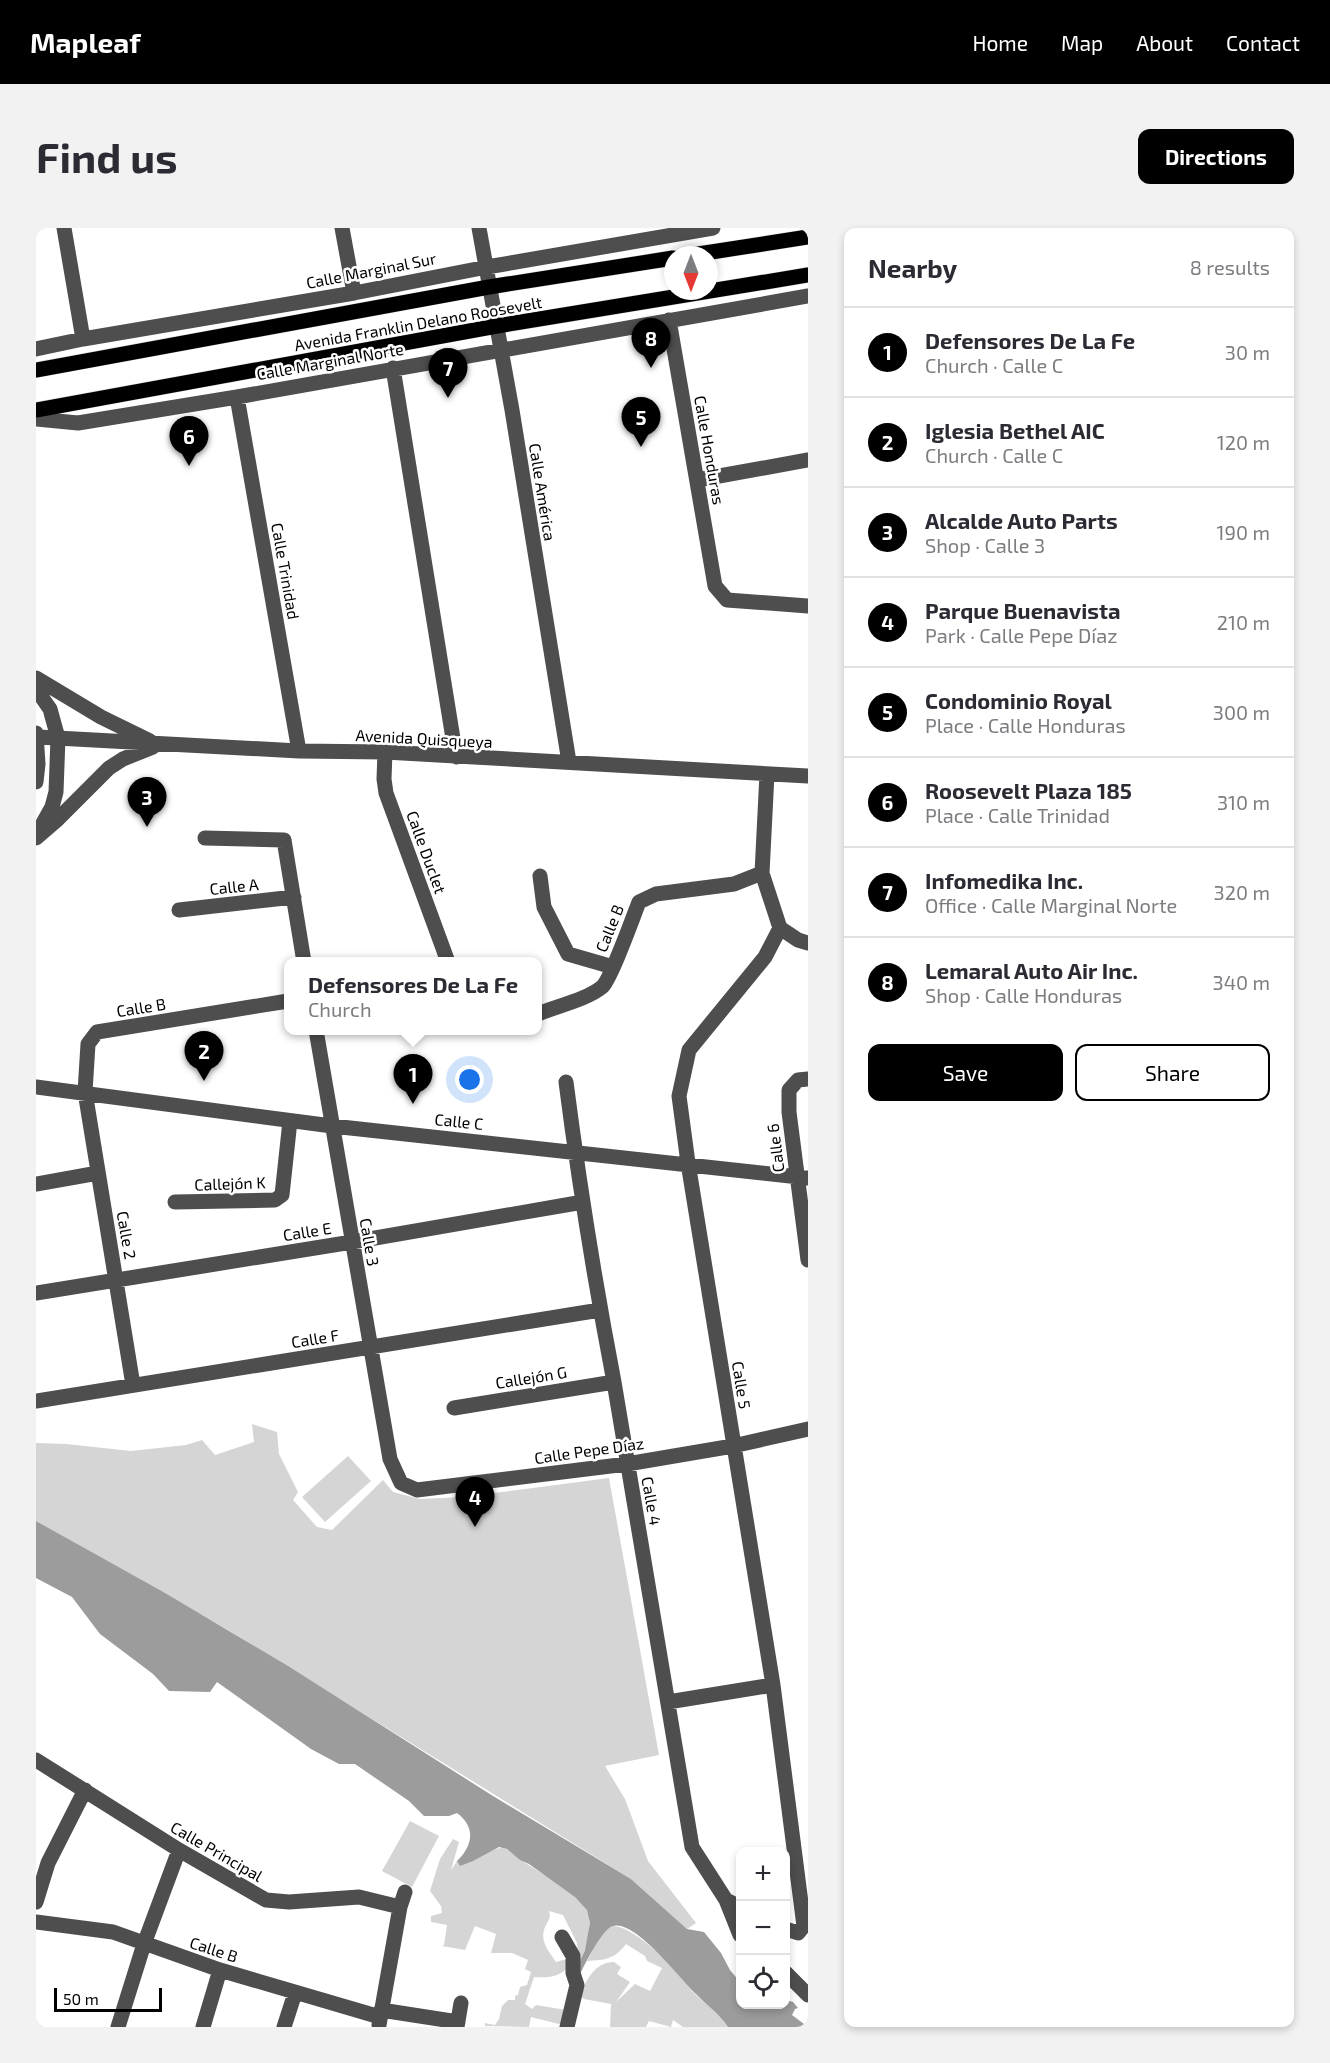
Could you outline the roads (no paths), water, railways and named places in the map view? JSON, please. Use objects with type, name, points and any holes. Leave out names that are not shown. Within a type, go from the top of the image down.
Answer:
[{"type":"main road","points":[[718,251],[808,237]]},
{"type":"main road","name":"Avenida Franklin Delano Roosevelt","points":[[36,369],[489,287],[664,259]]},
{"type":"main road","name":"Avenida Franklin Delano Roosevelt","points":[[36,411],[497,327],[808,275]]},
{"type":"street","points":[[64,228],[82,339]]},
{"type":"street","points":[[342,228],[354,293]]},
{"type":"street","name":"Calle América","points":[[479,228],[569,762]]},
{"type":"street","name":"Calle Marginal Sur","points":[[36,349],[713,228]]},
{"type":"street","name":"Calle Marginal Norte","points":[[36,419],[78,423],[808,296]]},
{"type":"street","name":"Calle Honduras","points":[[669,320],[715,586],[727,600],[808,606]]},
{"type":"street","points":[[393,368],[456,757]]},
{"type":"street","name":"Calle Trinidad","points":[[237,397],[299,751]]},
{"type":"street","points":[[697,480],[808,460]]},
{"type":"street","points":[[36,678],[100,717],[159,745]]},
{"type":"street","points":[[36,689],[50,709],[57,738],[56,792],[52,807],[36,836]]},
{"type":"street","points":[[36,782],[37,735]]},
{"type":"street","name":"Avenida Quisqueya","points":[[37,735],[159,745],[385,752],[808,776]]},
{"type":"street","points":[[36,836],[58,819],[109,768],[134,754],[159,745]]},
{"type":"street","name":"Calle Duclet","points":[[385,752],[386,793],[446,957]]},
{"type":"street","points":[[767,774],[762,873],[780,928],[798,940],[808,943]]},
{"type":"street","points":[[205,838],[284,840],[303,957]]},
{"type":"street","name":"Calle B","points":[[542,1012],[603,986],[639,902],[656,894],[734,884],[762,873]]},
{"type":"street","points":[[540,876],[544,906],[568,954],[613,967]]},
{"type":"street","name":"Calle A","points":[[179,910],[294,897]]},
{"type":"street","name":"Calle 5","points":[[780,928],[765,957],[689,1050],[679,1096],[802,1871],[804,1926],[792,1931]]},
{"type":"street","name":"Calle B","points":[[85,1092],[88,1044],[97,1032],[284,1001]]},
{"type":"street","name":"Calle 3","points":[[317,1035],[390,1459]]},
{"type":"street","name":"Calle 6","points":[[808,1079],[798,1080],[789,1090],[789,1112],[802,1177],[808,1260]]},
{"type":"street","name":"Calle 4","points":[[566,1082],[600,1310],[692,1847],[726,1900],[736,1923]]},
{"type":"street","name":"Calle C","points":[[36,1087],[332,1126],[802,1177]]},
{"type":"street","name":"Calle 2","points":[[85,1092],[133,1385]]},
{"type":"street","name":"Callejón K","points":[[175,1202],[275,1200],[282,1195],[290,1121]]},
{"type":"street","points":[[36,1184],[98,1173]]},
{"type":"street","name":"Calle E","points":[[36,1293],[583,1202]]},
{"type":"street","name":"Calle F","points":[[36,1401],[600,1310]]},
{"type":"street","name":"Callejón G","points":[[454,1408],[614,1382]]},
{"type":"street","name":"Calle Pepe Díaz","points":[[390,1459],[401,1483],[417,1490],[627,1464],[733,1446],[808,1429]]},
{"type":"street","points":[[668,1702],[772,1685]]},
{"type":"street","name":"Calle Principal","points":[[36,1760],[179,1850],[266,1900],[289,1902],[359,1897],[403,1900],[380,2018]]},
{"type":"street","points":[[36,1902],[48,1863],[85,1790]]},
{"type":"street","points":[[118,2027],[144,1944],[179,1850]]},
{"type":"street","points":[[726,1900],[736,1905]]},
{"type":"street","name":"Calle B","points":[[36,1922],[113,1932],[220,1970],[380,2018]]},
{"type":"street","points":[[562,1937],[573,1956],[576,1985],[567,2027]]},
{"type":"street","points":[[202,2027],[220,1970]]},
{"type":"street","points":[[790,1977],[808,1995]]},
{"type":"street","points":[[284,2027],[295,1993]]},
{"type":"street","points":[[380,2018],[458,2024],[461,2003]]},
{"type":"place","name":"Lemaral Auto Air Inc.","points":[[651,368]]},
{"type":"place","name":"Infomedika Inc.","points":[[448,398]]},
{"type":"place","name":"Condominio Royal","points":[[641,447]]},
{"type":"place","name":"Roosevelt Plaza 185","points":[[189,466]]},
{"type":"place","name":"Alcalde Auto Parts","points":[[147,827]]},
{"type":"place","name":"Iglesia Bethel AIC","points":[[204,1081]]},
{"type":"place","name":"Defensores De La Fe","points":[[413,1104]]},
{"type":"place","name":"Parque Buenavista","points":[[475,1527]]}]
